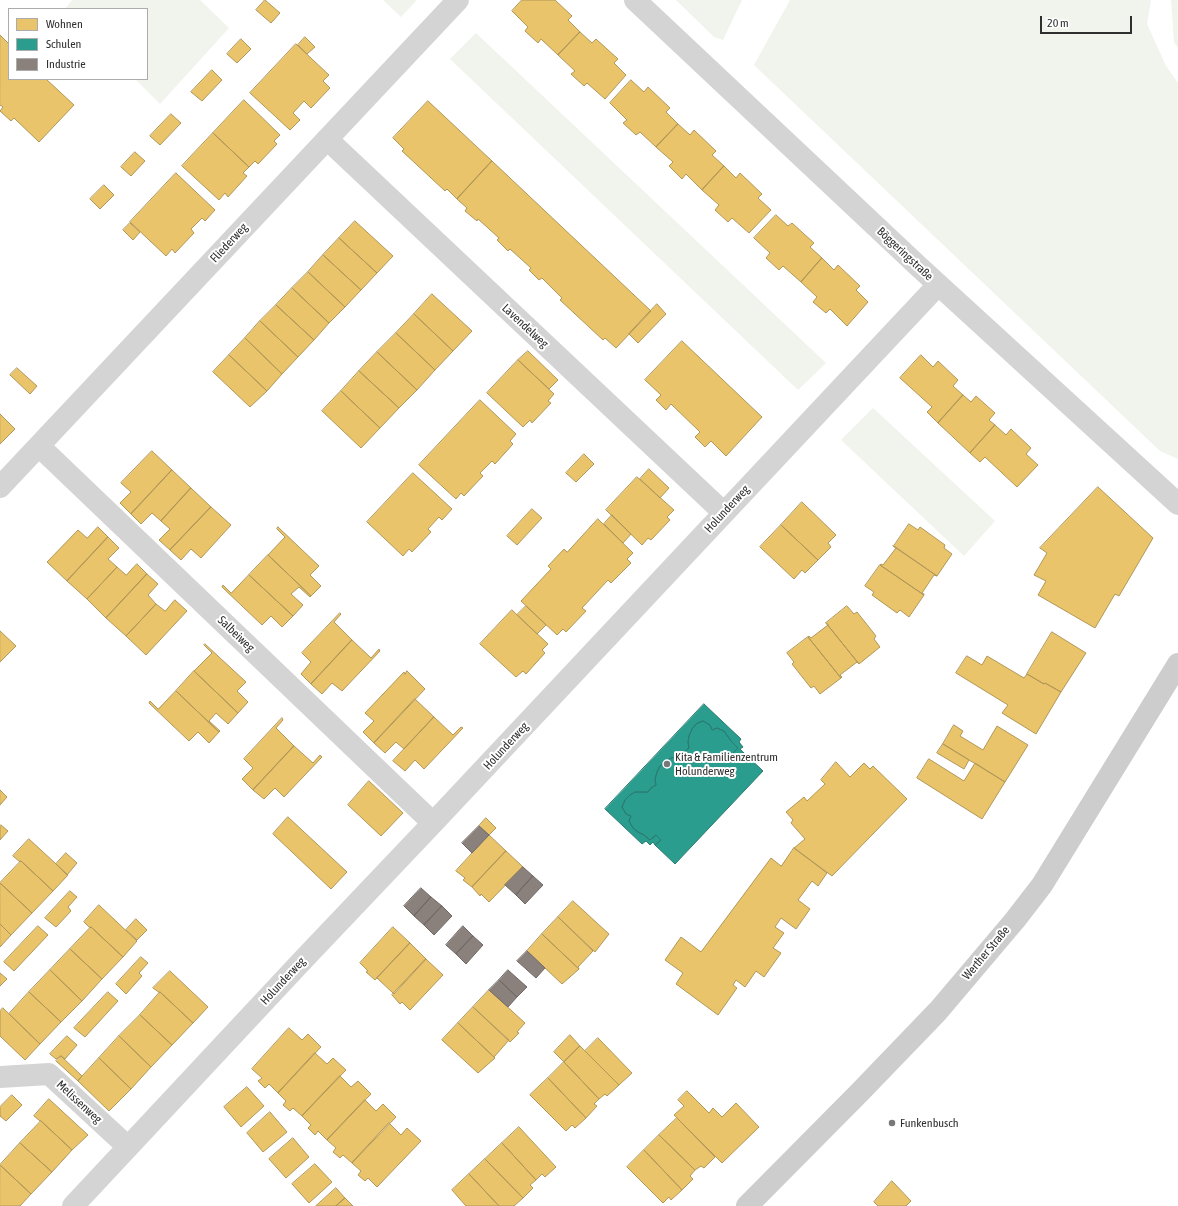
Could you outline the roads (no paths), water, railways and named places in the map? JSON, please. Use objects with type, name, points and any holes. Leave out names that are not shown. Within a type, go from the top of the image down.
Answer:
[{"type":"main road","name":"Werther Straße","points":[[747,1206],[938,1011],[1015,920],[1042,885],[1178,664]]},
{"type":"street","name":"Fliederweg","points":[[0,487],[458,0]]},
{"type":"street","name":"Böggeringstraße","points":[[635,0],[938,285],[1178,504]]},
{"type":"street","name":"Lavendelweg","points":[[327,139],[724,513]]},
{"type":"street","name":"Holunderweg","points":[[73,1206],[938,285]]},
{"type":"street","name":"Salbeiweg","points":[[39,446],[433,823]]},
{"type":"street","name":"Melissenweg","points":[[0,1077],[49,1074],[128,1146]]},
{"type":"place","name":"Kita & Familienzentrum Holunderweg","points":[[667,764]]},
{"type":"place","name":"Funkenbusch","points":[[892,1123]]}]
